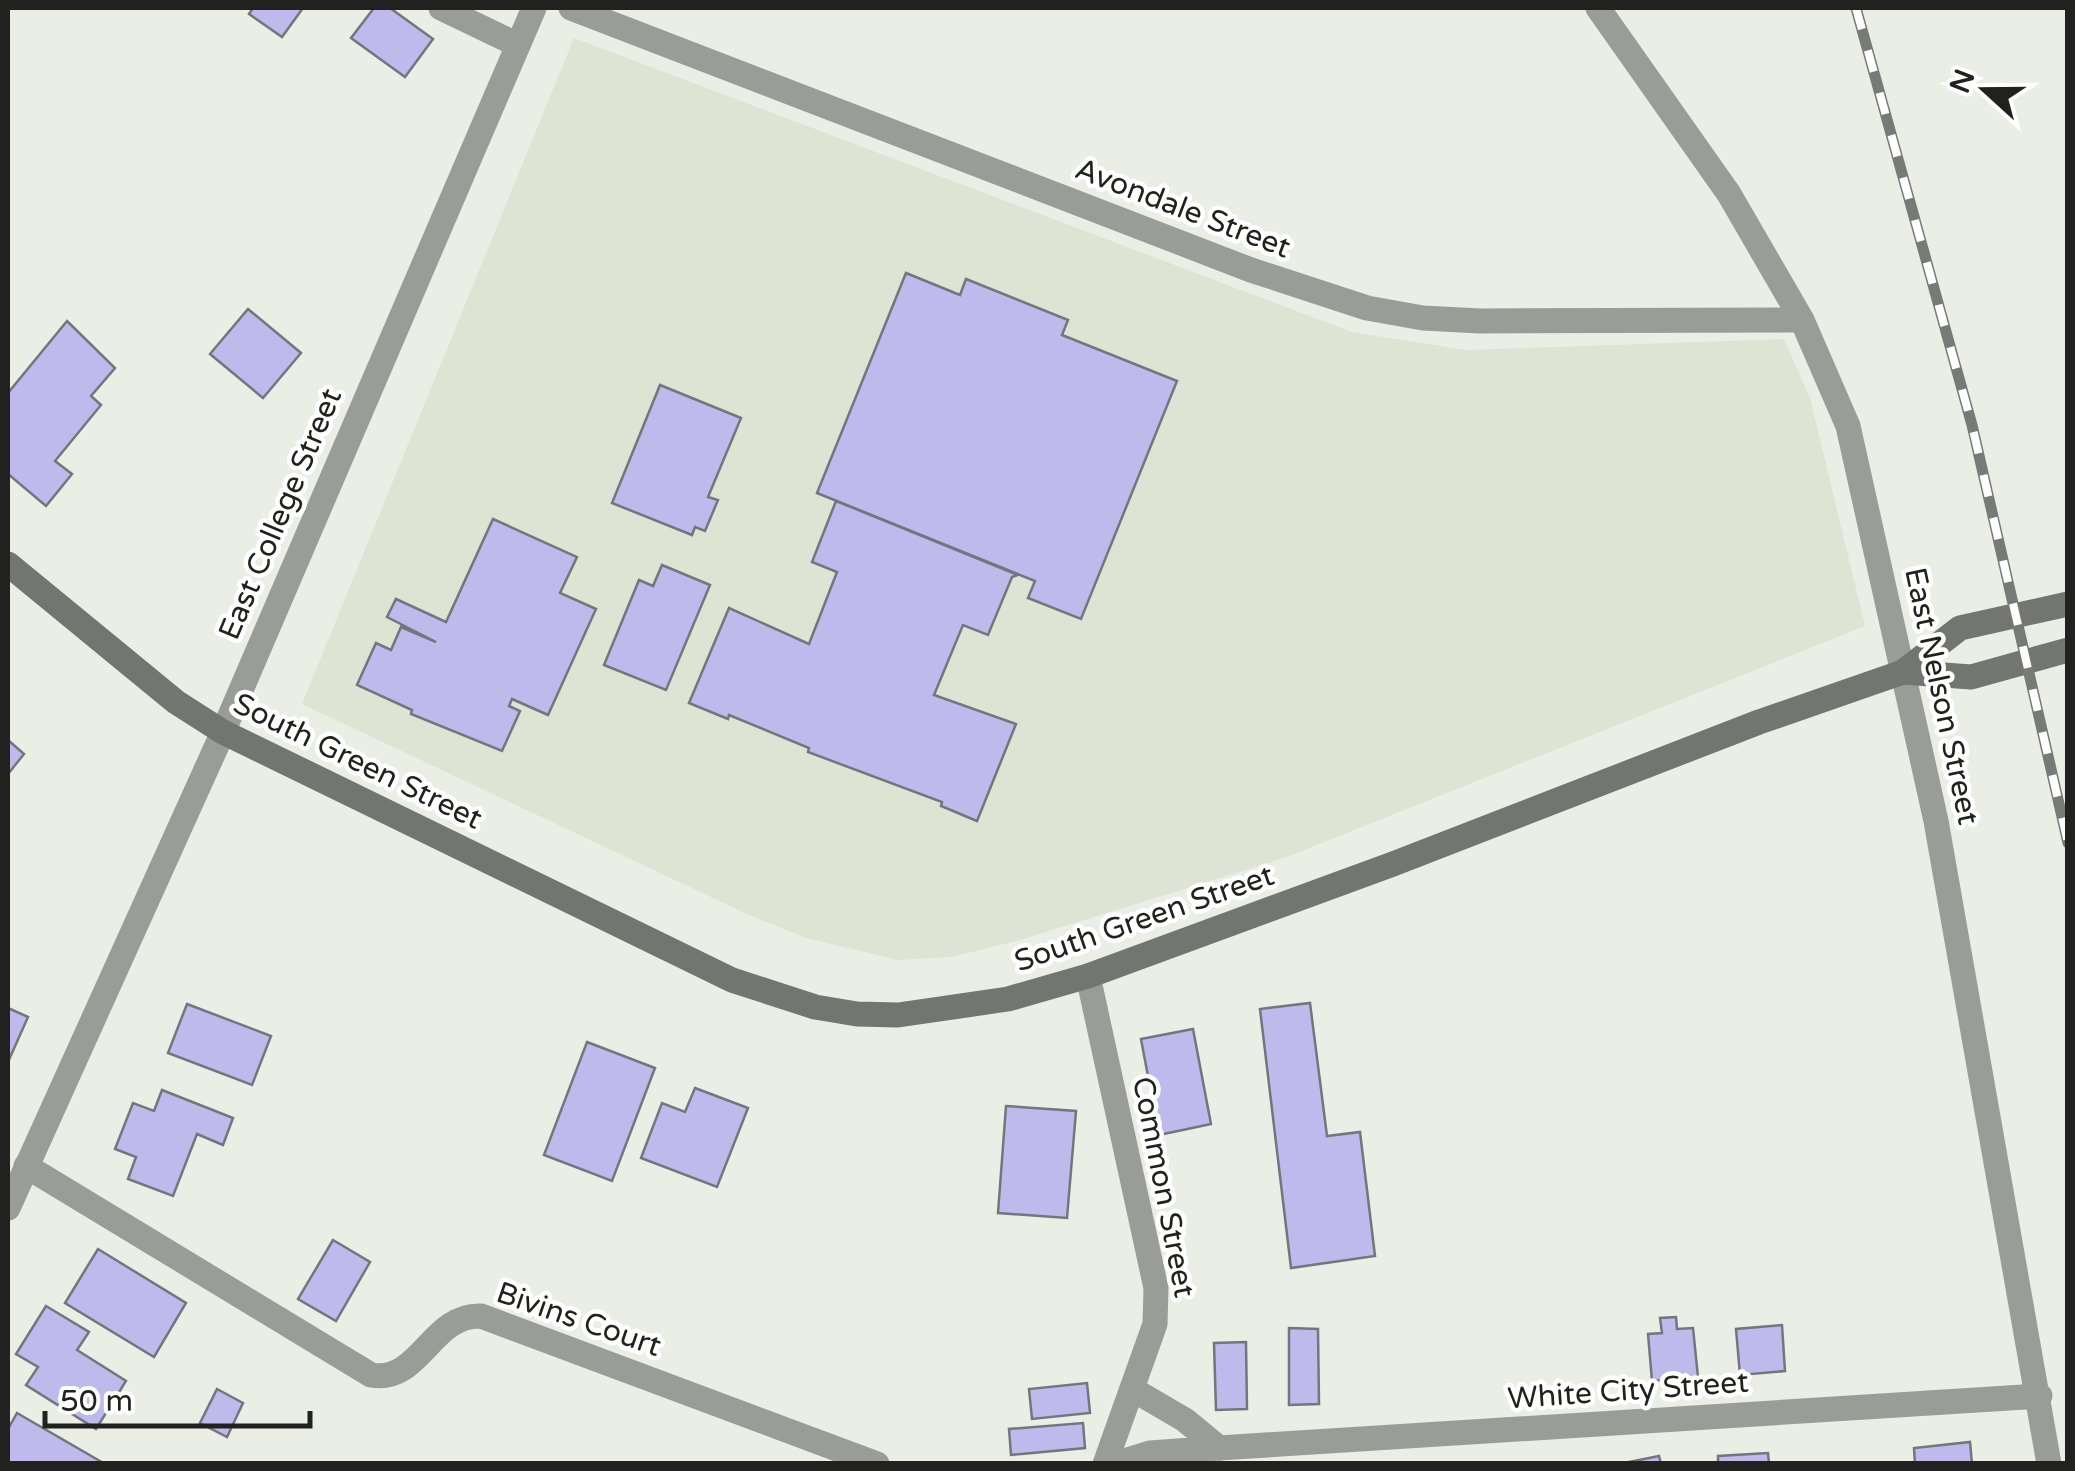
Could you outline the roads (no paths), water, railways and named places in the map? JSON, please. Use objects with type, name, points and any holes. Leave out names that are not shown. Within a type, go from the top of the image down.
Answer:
[{"type":"street","points":[[440,8],[518,45]]},
{"type":"street","name":"East College Street","points":[[8,1208],[223,732],[534,8]]},
{"type":"street","name":"Avondale Street","points":[[570,8],[1251,270],[1367,308],[1480,322],[1802,320]]},
{"type":"street","name":"East Nelson Street","points":[[1598,8],[1728,194],[1802,320],[1852,439],[1936,821],[2049,1464]]},
{"type":"street","name":"South Green Street","points":[[8,564],[176,702],[223,732],[706,968],[815,1007],[898,1015],[1008,998],[1088,976],[1393,864],[1759,722],[1902,672],[1960,628],[2068,604]]},
{"type":"street","name":"South Green Street","points":[[1902,672],[1971,677],[2068,650]]},
{"type":"street","name":"Common Street","points":[[1088,976],[1156,1288],[1155,1324],[1105,1464]]},
{"type":"street","name":"Bivins Court","points":[[26,1166],[371,1375],[386,1378],[400,1372],[452,1321],[481,1316],[877,1464]]},
{"type":"street","points":[[1132,1389],[1185,1420],[1219,1448]]},
{"type":"street","name":"White City Street","points":[[1115,1464],[1150,1452],[2040,1396]]},
{"type":"railway","points":[[1856,8],[1972,425],[2068,843]]}]
